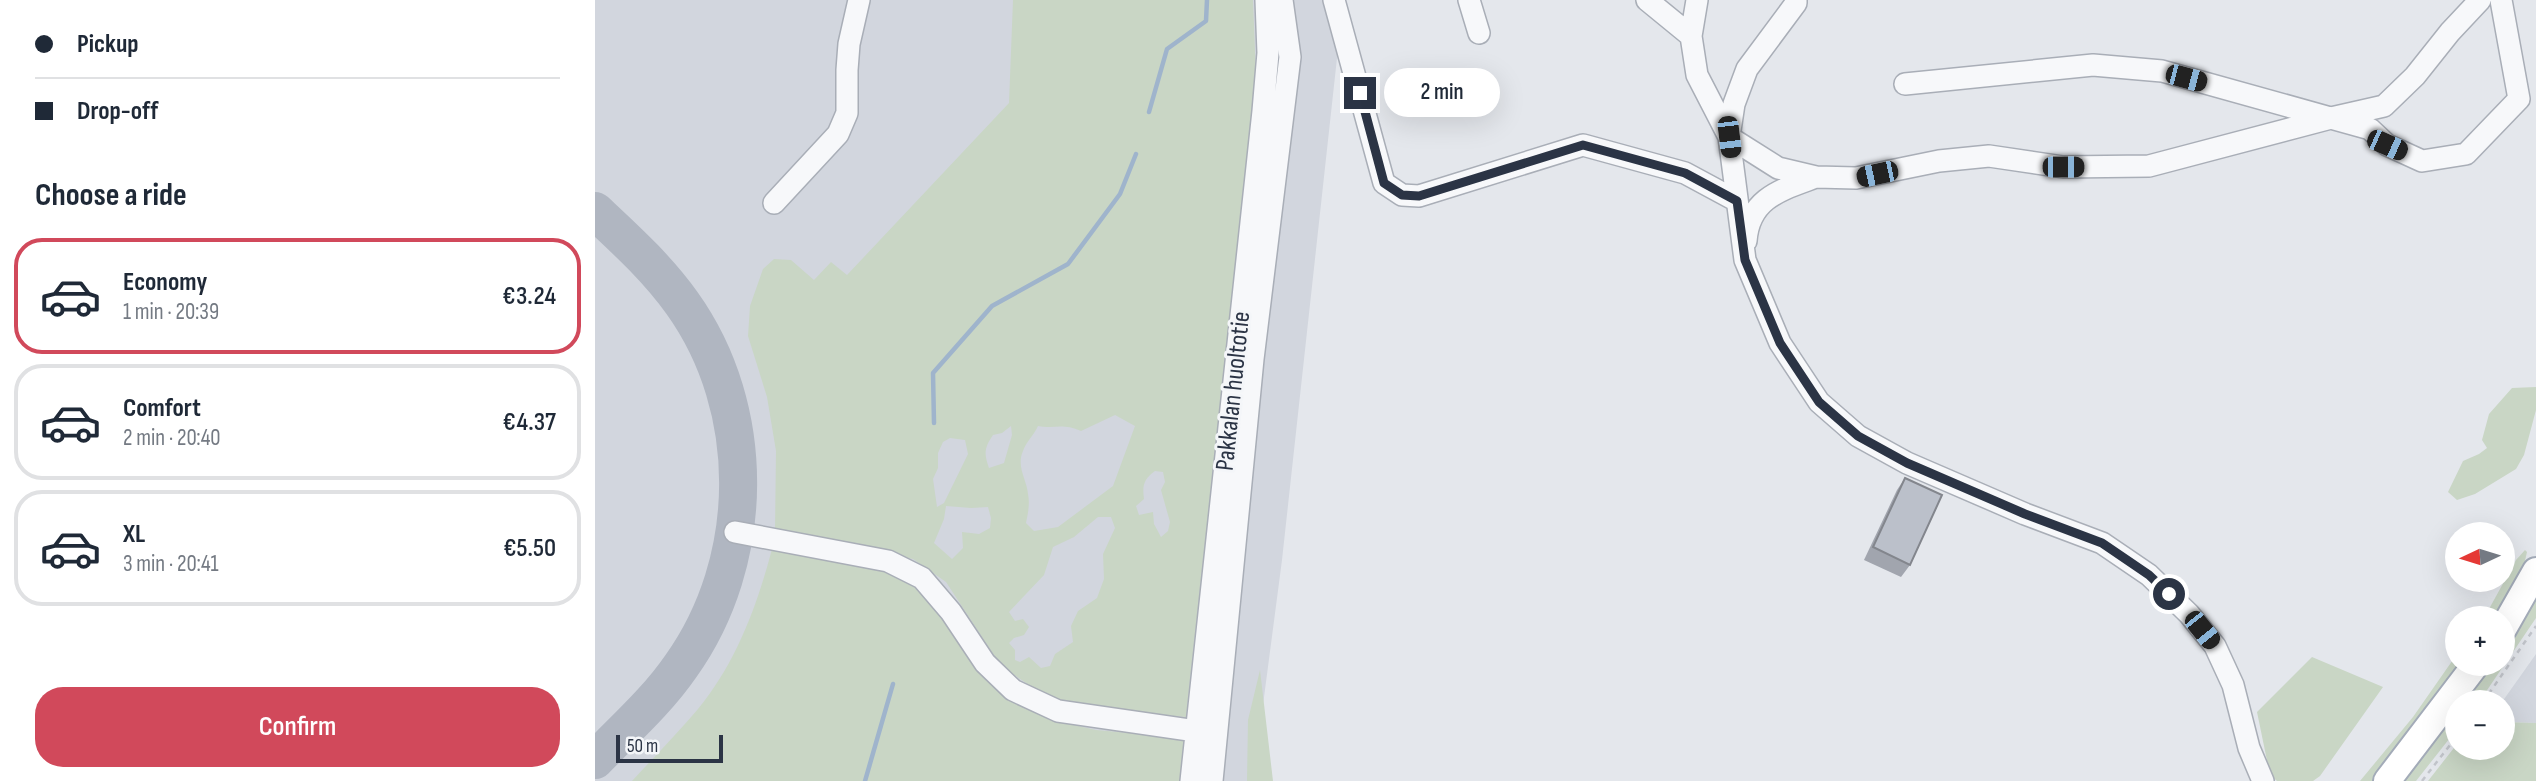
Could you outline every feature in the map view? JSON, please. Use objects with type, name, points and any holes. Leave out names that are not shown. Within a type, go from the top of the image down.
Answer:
[{"type":"main road","points":[[2515,608],[2536,570]]},
{"type":"main road","points":[[2387,781],[2467,676]]},
{"type":"lane","points":[[773,203],[838,134],[847,113],[846,70],[859,0]]},
{"type":"lane","name":"Pakkalan huoltotie","points":[[1191,781],[1263,111],[1268,53],[1266,0]]},
{"type":"lane","points":[[1212,781],[1253,359],[1290,57],[1282,0]]},
{"type":"lane","points":[[1333,0],[1384,183],[1402,195],[1419,196],[1583,145],[1685,173],[1737,201]]},
{"type":"lane","points":[[1469,0],[1479,33]]},
{"type":"lane","points":[[1647,0],[1691,36]]},
{"type":"lane","points":[[1697,0],[1691,36],[1697,75],[1729,137],[1778,168],[1816,177],[1857,178],[1939,161],[1989,156],[2063,167],[2149,166],[2384,106],[2415,76],[2480,0]]},
{"type":"lane","points":[[1796,0],[1747,69],[1734,104],[1729,137],[1745,260],[1780,343],[1819,402],[1858,436],[1907,463],[2025,514],[2102,543],[2149,575],[2189,614],[2215,646],[2234,685],[2249,748],[2263,781]]},
{"type":"lane","points":[[2501,0],[2519,99]]},
{"type":"lane","points":[[1905,85],[2092,65],[2162,71],[2370,129],[2387,145],[2422,161],[2466,154],[2536,82]]},
{"type":"lane","points":[[1745,260],[1747,227],[1759,204],[1776,192],[1816,177]]},
{"type":"lane","points":[[735,532],[888,562],[922,578],[951,612],[985,663],[1013,690],[1058,711],[1196,731]]},
{"type":"path","points":[[2491,690],[2536,626]]},
{"type":"path","points":[[2422,781],[2445,751]]},
{"type":"shaded area","points":[[595,0],[1325,0],[1338,49],[1282,560],[1253,781],[595,781]]},
{"type":"shaded area","points":[[2536,654],[2536,723],[2515,722],[2515,690],[2510,690]]},
{"type":"green space","points":[[1013,0],[1253,0],[1256,76],[1186,717],[1081,708],[1038,691],[1001,666],[946,582],[913,559],[775,530],[776,451],[767,397],[748,336],[750,306],[763,269],[774,259],[791,260],[814,280],[831,262],[847,275],[1009,103]],"holes":[[[1115,415],[1135,426],[1113,486],[1058,527],[1034,531],[1026,523],[1029,501],[1021,468],[1023,451],[1038,426],[1081,431]],[[1011,426],[1012,435],[1004,463],[989,468],[986,447],[993,435],[1002,433]],[[950,438],[965,440],[968,454],[944,503],[937,507],[933,479],[938,468],[938,453],[943,442]],[[1155,471],[1163,472],[1165,482],[1161,490],[1170,522],[1168,531],[1161,537],[1154,524],[1153,512],[1139,515],[1136,506],[1144,499],[1146,480]],[[946,506],[988,507],[990,528],[979,534],[962,532],[963,548],[952,559],[934,543],[944,519]],[[1098,517],[1111,517],[1115,528],[1103,554],[1104,579],[1097,598],[1078,611],[1071,626],[1073,642],[1055,654],[1050,666],[1041,668],[1029,657],[1020,662],[1015,660],[1015,650],[1009,643],[1024,635],[1029,627],[1023,619],[1015,621],[1009,612],[1044,575],[1053,547],[1074,537]]]},
{"type":"green space","points":[[2536,387],[2536,410],[2524,455],[2516,469],[2475,494],[2457,500],[2448,492],[2463,461],[2487,448],[2482,440],[2489,414],[2512,388]]},
{"type":"green space","points":[[772,549],[891,573],[923,589],[1057,721],[1096,730],[1186,738],[1182,781],[632,781],[698,709],[723,673],[752,613]]},
{"type":"green space","points":[[2525,550],[2527,552],[2515,584],[2515,562]]},
{"type":"green space","points":[[2536,590],[2536,618],[2515,649],[2515,625]]},
{"type":"green space","points":[[2498,592],[2511,592],[2503,606],[2491,606]]},
{"type":"green space","points":[[2312,657],[2383,687],[2320,776],[2313,781],[2277,781],[2270,775],[2257,712]]},
{"type":"green space","points":[[1260,670],[1273,781],[1247,781],[1248,720]]},
{"type":"green space","points":[[2445,671],[2445,676],[2454,676],[2376,781],[2360,781],[2413,717]]},
{"type":"green space","points":[[2480,676],[2497,676],[2487,690],[2470,690]]},
{"type":"green space","points":[[2515,722],[2536,723],[2536,781],[2428,781],[2445,759],[2515,760]]},
{"type":"green space","points":[[2445,723],[2445,744],[2416,781],[2401,781]]},
{"type":"building","points":[[1905,478],[1942,495],[1910,565],[1873,547]]},
{"type":"waterway","points":[[1149,112],[1167,49],[1206,21],[1207,0]]},
{"type":"waterway","points":[[934,423],[933,373],[992,306],[1068,264],[1120,194],[1136,154]]},
{"type":"waterway","points":[[865,781],[893,684]]},
{"type":"taxiway","points":[[595,211],[662,278],[682,303],[707,345],[724,390],[735,437],[738,485],[734,533],[723,580],[706,625],[662,691],[595,760]]},
{"type":"route","points":[[1360,93],[1384,183],[1402,195],[1419,196],[1583,145],[1685,173],[1737,201],[1745,260],[1780,343],[1819,402],[1858,436],[1907,463],[2025,514],[2102,543],[2149,575],[2169,594]]}]
